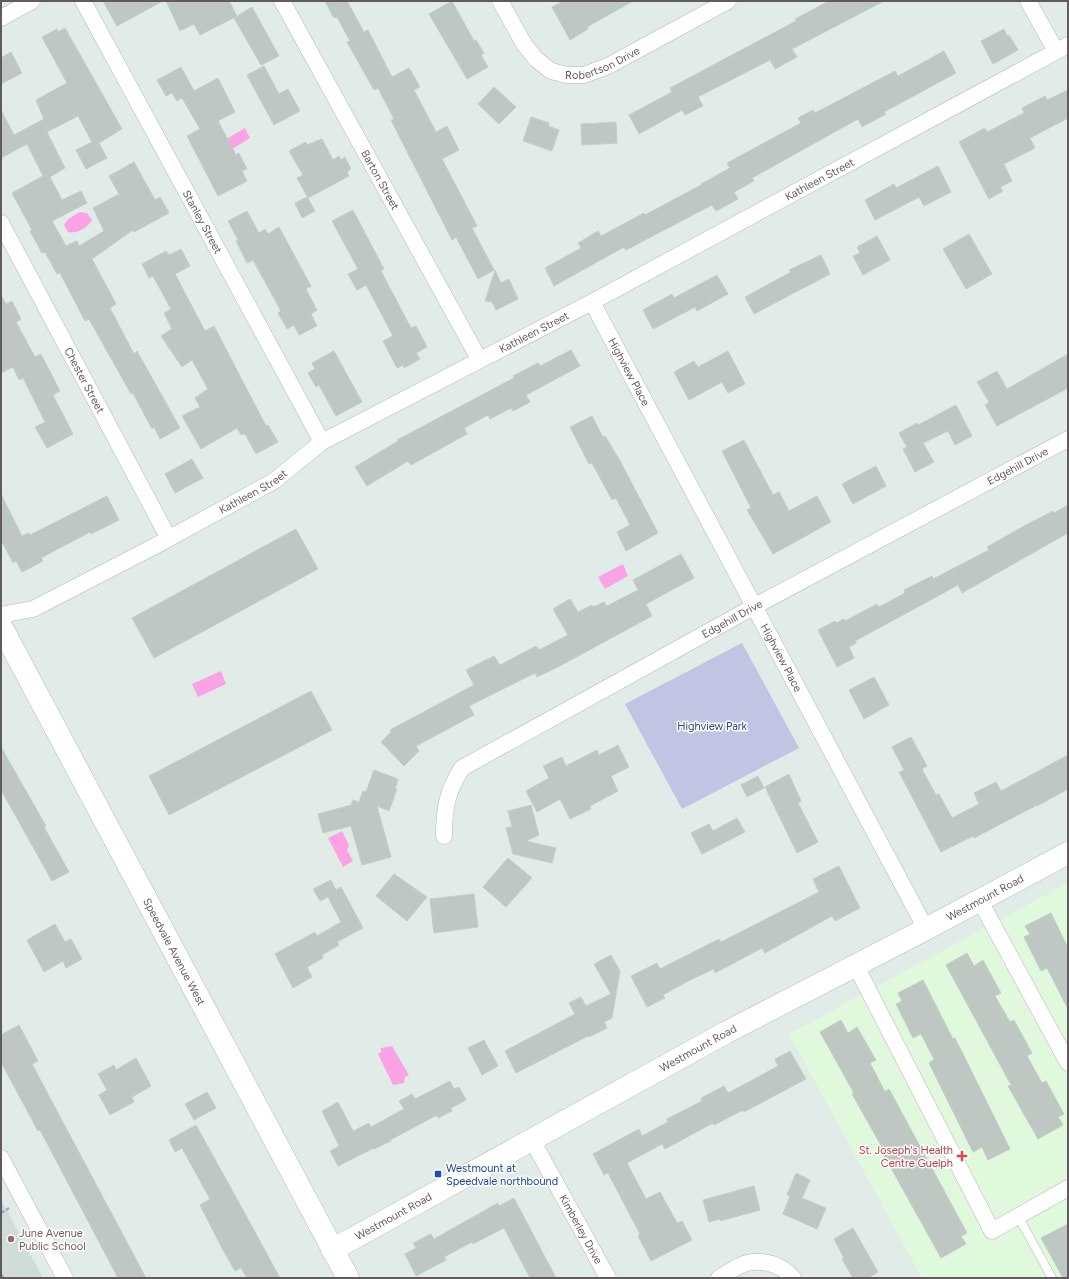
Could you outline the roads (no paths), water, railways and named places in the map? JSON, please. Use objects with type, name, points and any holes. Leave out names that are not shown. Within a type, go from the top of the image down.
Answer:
[{"type":"street","points":[[1,18],[32,1]]},
{"type":"street","name":"Stanley Street","points":[[84,1],[322,442]]},
{"type":"street","name":"Barton Street","points":[[282,1],[479,359]]},
{"type":"street","name":"Robertson Drive","points":[[500,1],[524,44],[536,59],[551,71],[567,75],[584,75],[608,66],[728,1]]},
{"type":"street","points":[[1028,1],[1062,48]]},
{"type":"street","name":"Kathleen Street","points":[[1,615],[33,609],[274,481],[322,442],[479,359],[592,302],[1062,48]]},
{"type":"street","name":"Chester Street","points":[[1,223],[168,537]]},
{"type":"street","name":"Highview Place","points":[[592,302],[926,929]]},
{"type":"street","name":"Edgehill Drive","points":[[444,836],[444,810],[452,784],[462,768],[755,606],[1068,439]]},
{"type":"street","name":"Speedvale Avenue West","points":[[1,626],[348,1278]]},
{"type":"street","name":"Westmount Road","points":[[332,1250],[531,1138],[720,1036],[980,901],[1068,853]]},
{"type":"street","points":[[980,901],[1068,1063]]},
{"type":"street","points":[[856,966],[992,1231],[1068,1188]]},
{"type":"street","name":"Kimberley Drive","points":[[531,1138],[608,1278]]},
{"type":"street","points":[[1,1158],[65,1278]]},
{"type":"street","points":[[719,1278],[747,1263],[767,1262],[786,1270],[793,1278]]},
{"type":"lane","points":[[1018,1216],[1052,1278]]},
{"type":"place","name":"St. Joseph's Health Centre Guelph","points":[[962,1156]]},
{"type":"place","name":"Westmount at Speedvale northbound","points":[[438,1174]]},
{"type":"place","name":"June Avenue Public School","points":[[11,1239]]},
{"type":"park label","name":"Highview Park","points":[[712,726]]}]
